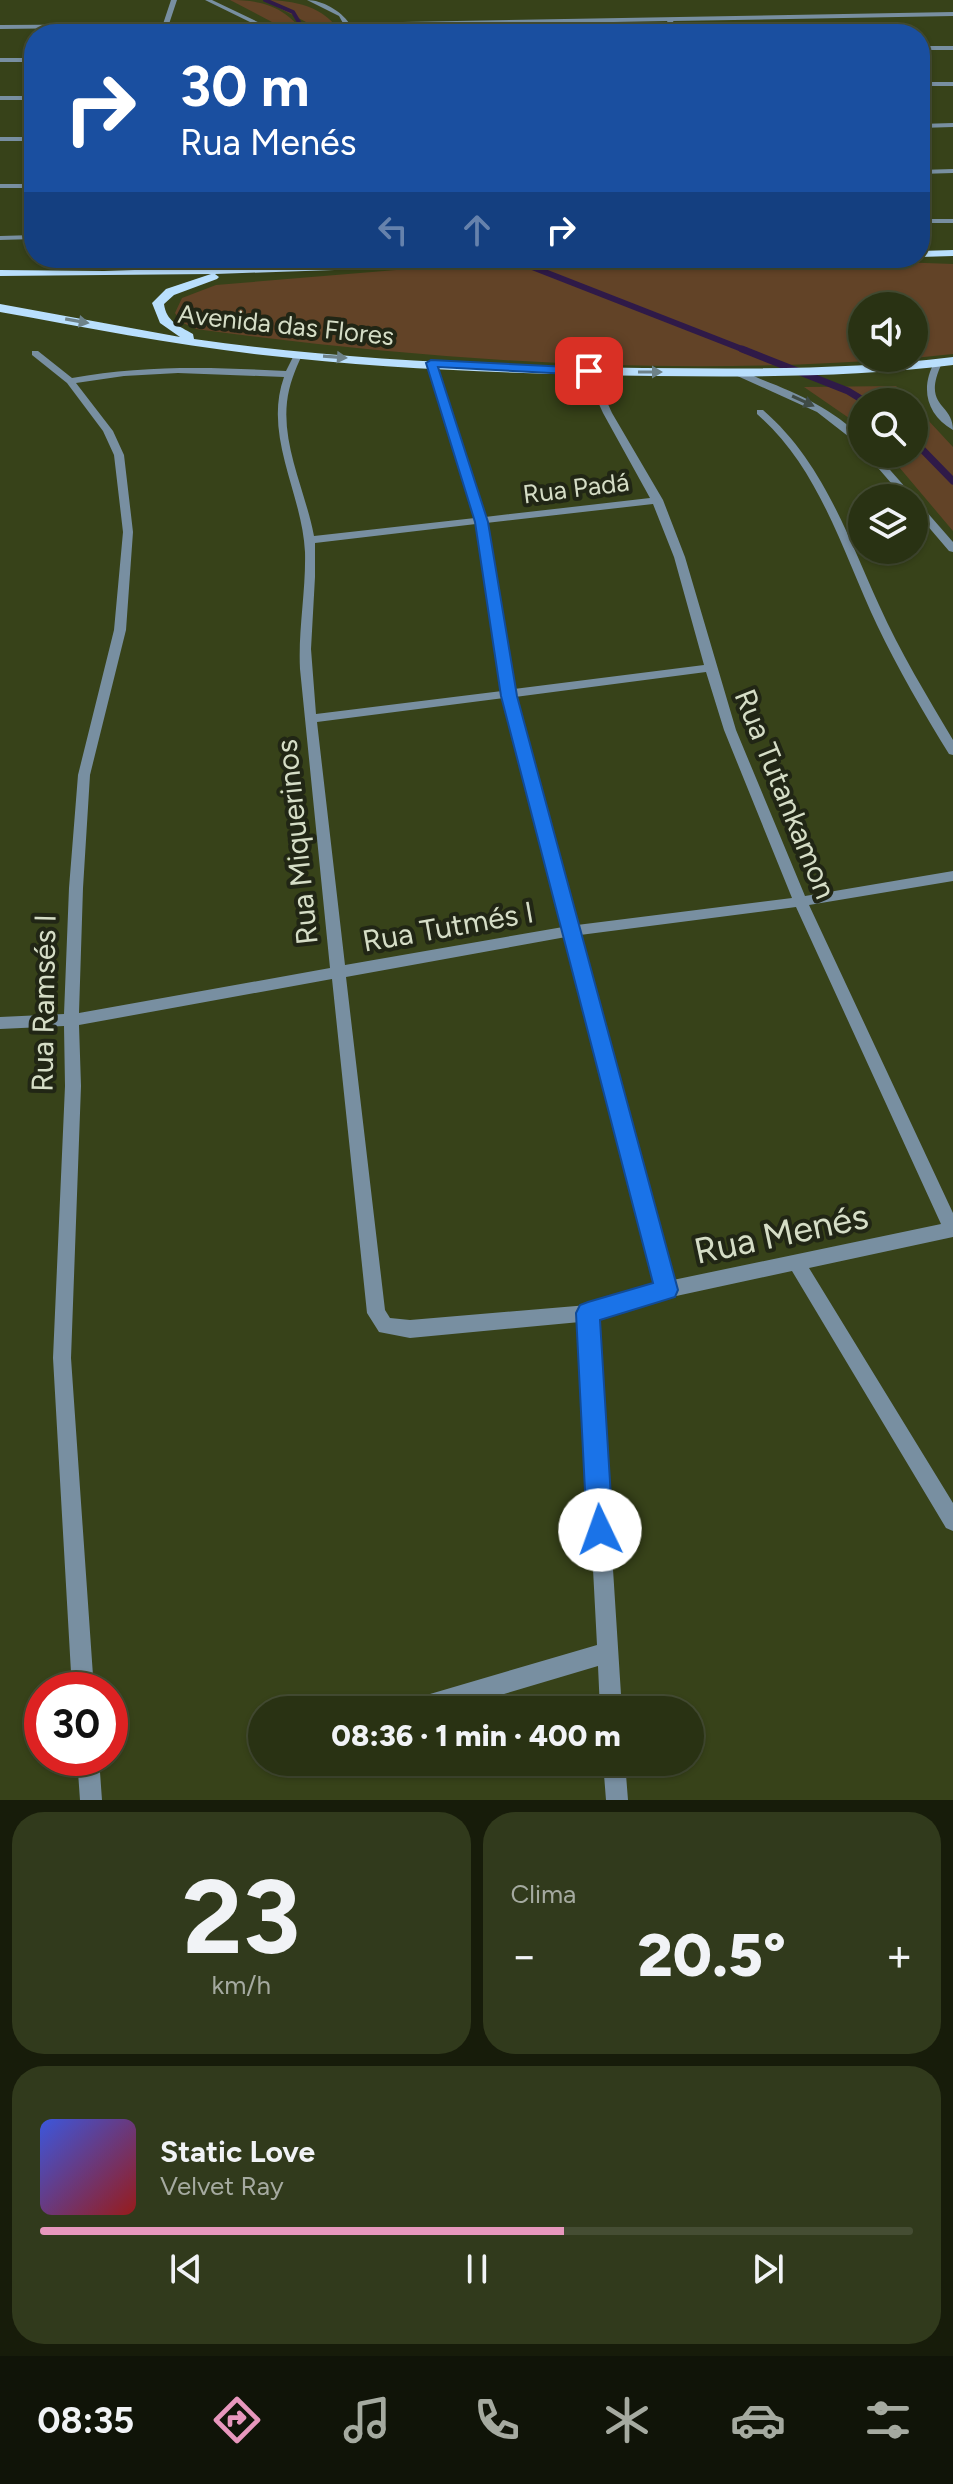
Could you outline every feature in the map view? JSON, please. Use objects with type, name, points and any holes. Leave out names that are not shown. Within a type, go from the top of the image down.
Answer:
[{"type":"main road","points":[[930,254],[953,253]]},
{"type":"main road","points":[[230,268],[236,269]]},
{"type":"main road","name":"Avenida das Flores","points":[[0,273],[104,274],[260,268]]},
{"type":"main road","points":[[202,344],[164,322],[158,314],[158,303],[170,292],[236,269]]},
{"type":"main road","name":"Avenida das Flores","points":[[0,308],[202,344],[298,355],[431,363],[589,371],[790,372],[868,370],[953,361]]},
{"type":"street","points":[[166,24],[174,0]]},
{"type":"street","points":[[208,0],[258,24]]},
{"type":"street","points":[[310,0],[341,15],[347,24]]},
{"type":"street","points":[[402,24],[953,14]]},
{"type":"street","points":[[669,19],[671,24]]},
{"type":"street","points":[[0,27],[24,27]]},
{"type":"street","points":[[930,48],[953,48]]},
{"type":"street","points":[[0,60],[24,60]]},
{"type":"street","points":[[930,84],[953,84]]},
{"type":"street","points":[[0,98],[24,98]]},
{"type":"street","points":[[930,126],[953,125]]},
{"type":"street","points":[[0,139],[24,139]]},
{"type":"street","points":[[930,172],[953,171]]},
{"type":"street","points":[[0,186],[24,186]]},
{"type":"street","points":[[930,221],[953,221]]},
{"type":"street","points":[[0,238],[24,237]]},
{"type":"street","name":"Rua Ramsés I","points":[[35,353],[70,381],[108,431],[119,455],[128,532],[120,630],[84,775],[71,1020],[73,1086],[62,1358],[82,1672]]},
{"type":"street","name":"Rua Miquerinos","points":[[298,355],[286,374],[280,420],[283,443],[309,540],[305,644],[310,719],[376,1313],[385,1326]]},
{"type":"street","points":[[431,363],[481,522],[509,696],[667,1290]]},
{"type":"street","points":[[938,363],[928,383],[928,392],[953,427]]},
{"type":"street","points":[[70,381],[127,371],[189,368],[286,374]]},
{"type":"street","name":"Rua Tutankamon","points":[[589,371],[601,405],[658,500],[673,538],[708,668],[798,902],[953,1229]]},
{"type":"street","points":[[736,372],[807,402],[832,416],[848,431]]},
{"type":"street","points":[[760,412],[783,428],[824,498],[884,627],[953,751]]},
{"type":"street","points":[[883,468],[897,484]]},
{"type":"street","name":"Rua Padá","points":[[309,540],[658,500]]},
{"type":"street","points":[[928,520],[953,549]]},
{"type":"street","points":[[310,719],[509,696],[708,668]]},
{"type":"street","name":"Rua Tutmés I","points":[[0,1023],[71,1020],[570,931],[798,902],[953,876]]},
{"type":"street","name":"Rua Menés","points":[[385,1326],[410,1329],[588,1313],[667,1290],[953,1229]]},
{"type":"street","points":[[796,1263],[953,1521]]},
{"type":"street","points":[[588,1313],[610,1696]]},
{"type":"street","points":[[461,1696],[607,1653]]},
{"type":"street","points":[[89,1776],[91,1800]]},
{"type":"street","points":[[615,1776],[617,1800]]},
{"type":"shaded area","points":[[230,0],[272,7],[296,24],[272,22]]},
{"type":"shaded area","points":[[264,0],[308,6],[335,24],[306,22]]},
{"type":"shaded area","points":[[930,263],[953,264],[953,354],[928,357],[928,292],[848,292],[848,362],[641,366],[374,350],[196,329],[181,322],[175,313],[182,298],[216,285],[396,270],[930,268]]},
{"type":"shaded area","points":[[804,387],[898,388],[848,388],[848,417]]},
{"type":"shaded area","points":[[928,420],[953,447],[953,531],[928,501],[928,484],[913,484],[900,468],[928,468]]},
{"type":"waterway","points":[[265,0],[293,12],[300,24]]},
{"type":"waterway","points":[[535,268],[747,351]]},
{"type":"waterway","points":[[742,349],[848,391]]},
{"type":"waterway","points":[[928,455],[953,481]]},
{"type":"route","points":[[589,371],[431,363],[481,522],[509,696],[667,1290],[588,1313],[600,1530]]}]
